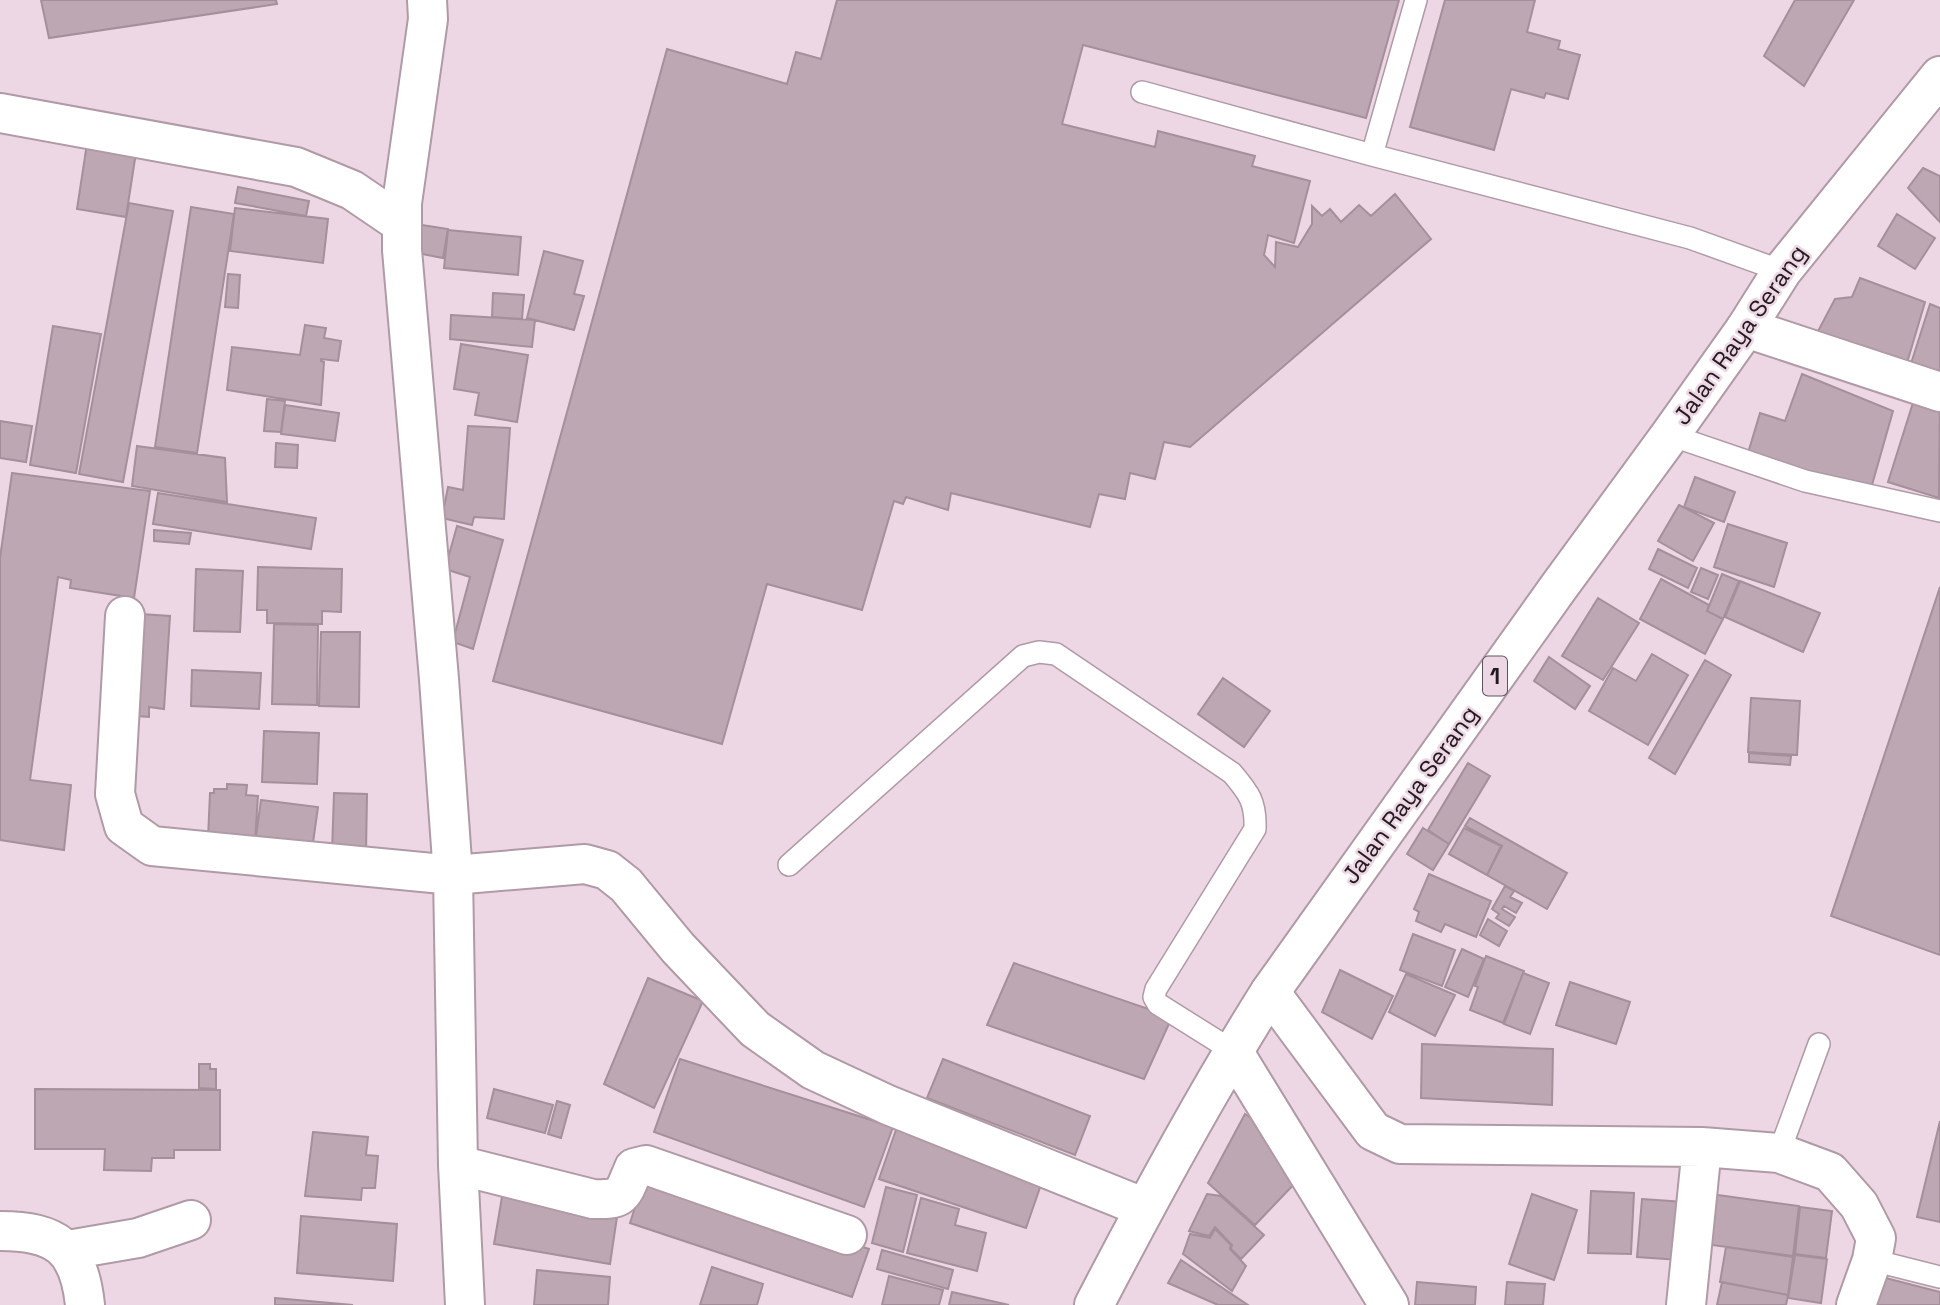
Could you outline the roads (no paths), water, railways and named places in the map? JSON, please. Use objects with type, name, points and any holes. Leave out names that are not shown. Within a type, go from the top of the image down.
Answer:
[{"type":"main road","points":[[427,0],[428,19],[402,202],[402,250],[437,652],[453,875],[458,1165],[465,1305]]},
{"type":"main road","name":"Jalan Raya Serang","points":[[1094,1305],[1233,1051],[1270,992],[1746,328],[1782,271],[1940,76]]},
{"type":"main road","points":[[0,113],[296,167],[352,190],[402,224]]},
{"type":"main road","points":[[1746,328],[1940,392]]},
{"type":"main road","points":[[125,616],[115,794],[124,826],[152,846],[453,875],[585,864],[607,870],[626,885],[678,948],[755,1029],[813,1070],[888,1105],[1145,1208]]},
{"type":"main road","points":[[1270,992],[1373,1131],[1400,1144],[1702,1147],[1779,1153],[1830,1172],[1859,1205],[1876,1238],[1872,1260],[1856,1305]]},
{"type":"main road","points":[[1233,1051],[1389,1305]]},
{"type":"main road","points":[[1686,1305],[1702,1147]]},
{"type":"main road","points":[[458,1165],[593,1199],[610,1200],[617,1199],[623,1192],[634,1168],[646,1165],[847,1235]]},
{"type":"main road","points":[[68,1250],[138,1238],[191,1220]]},
{"type":"main road","points":[[0,1231],[45,1236],[68,1250],[82,1281],[85,1305]]},
{"type":"lane","points":[[1372,155],[1416,0]]},
{"type":"lane","points":[[1142,92],[1690,238],[1782,271]]},
{"type":"lane","points":[[1670,435],[1805,481],[1940,511]]},
{"type":"lane","points":[[789,865],[1023,656],[1039,652],[1056,654],[1232,773],[1249,792],[1256,812],[1255,829],[1156,989],[1154,997],[1158,1004],[1233,1051]]},
{"type":"lane","points":[[1779,1153],[1819,1044]]},
{"type":"lane","points":[[1872,1260],[1940,1277]]}]
